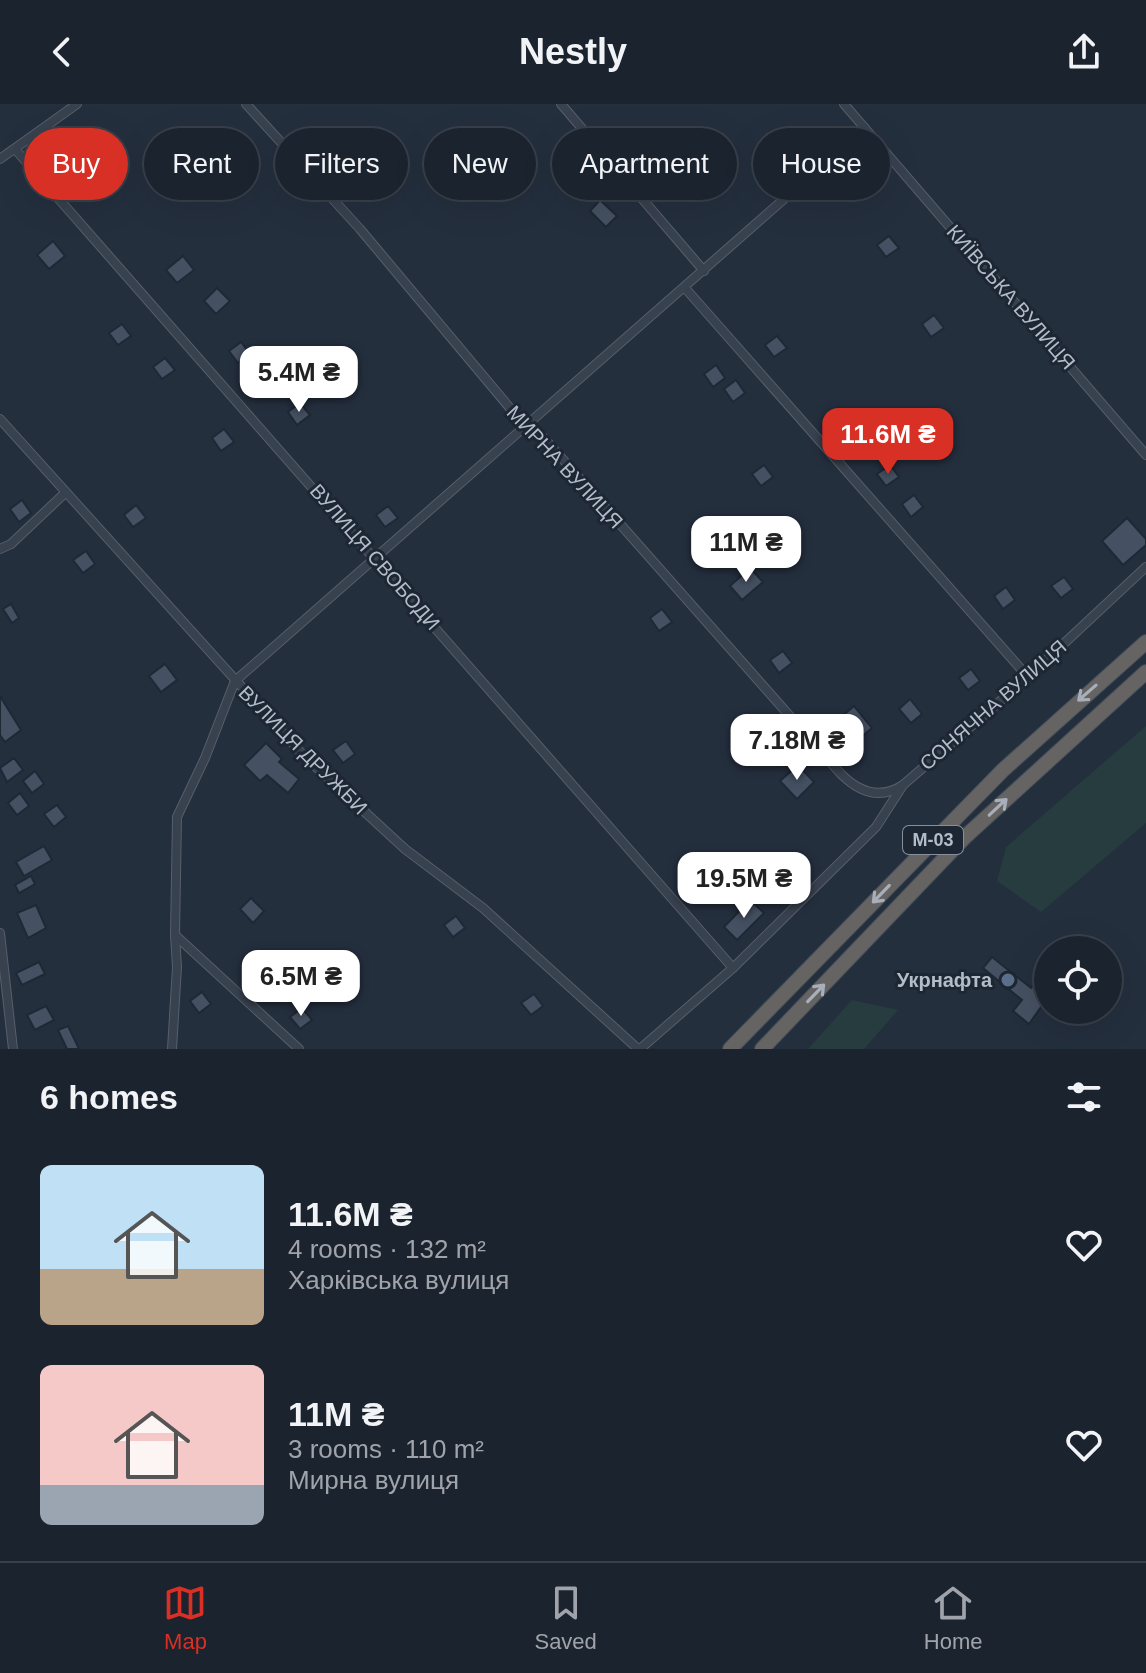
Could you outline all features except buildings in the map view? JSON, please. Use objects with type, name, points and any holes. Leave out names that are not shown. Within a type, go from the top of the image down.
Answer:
[{"type":"highway","name":"М-03","points":[[730,1049],[1003,770],[1146,642]]},
{"type":"highway","name":"М-03","points":[[762,1049],[966,836],[1146,672]]},
{"type":"street","points":[[0,159],[77,104]]},
{"type":"street","name":"МИРНА ВУЛИЦЯ","points":[[246,104],[360,229],[525,426],[544,438],[847,781],[875,793],[890,792],[903,785]]},
{"type":"street","points":[[561,104],[704,271]]},
{"type":"street","name":"КИЇВСЬКА ВУЛИЦЯ","points":[[844,104],[865,128]]},
{"type":"street","name":"ВУЛИЦЯ СВОБОДИ","points":[[15,149],[733,968]]},
{"type":"street","name":"КИЇВСЬКА ВУЛИЦЯ","points":[[890,157],[1146,455]]},
{"type":"street","points":[[172,1049],[177,967],[177,817],[205,758],[235,681],[784,200]]},
{"type":"street","points":[[685,288],[1028,677]]},
{"type":"street","name":"ВУЛИЦЯ ДРУЖБИ","points":[[0,419],[304,756],[405,849],[483,908],[639,1049]]},
{"type":"street","points":[[0,549],[11,544],[65,493]]},
{"type":"street","name":"СОНЯЧНА ВУЛИЦЯ","points":[[639,1049],[733,968],[876,827],[903,785],[1028,677],[1146,567]]},
{"type":"street","points":[[0,933],[13,1049]]},
{"type":"street","points":[[175,935],[299,1049]]},
{"type":"green space","points":[[1146,726],[1146,823],[1041,912],[997,881],[1006,847]]},
{"type":"green space","points":[[852,1000],[898,1010],[864,1049],[808,1049]]},
{"type":"place","name":"Укрнафта","points":[[1008,980]]}]
